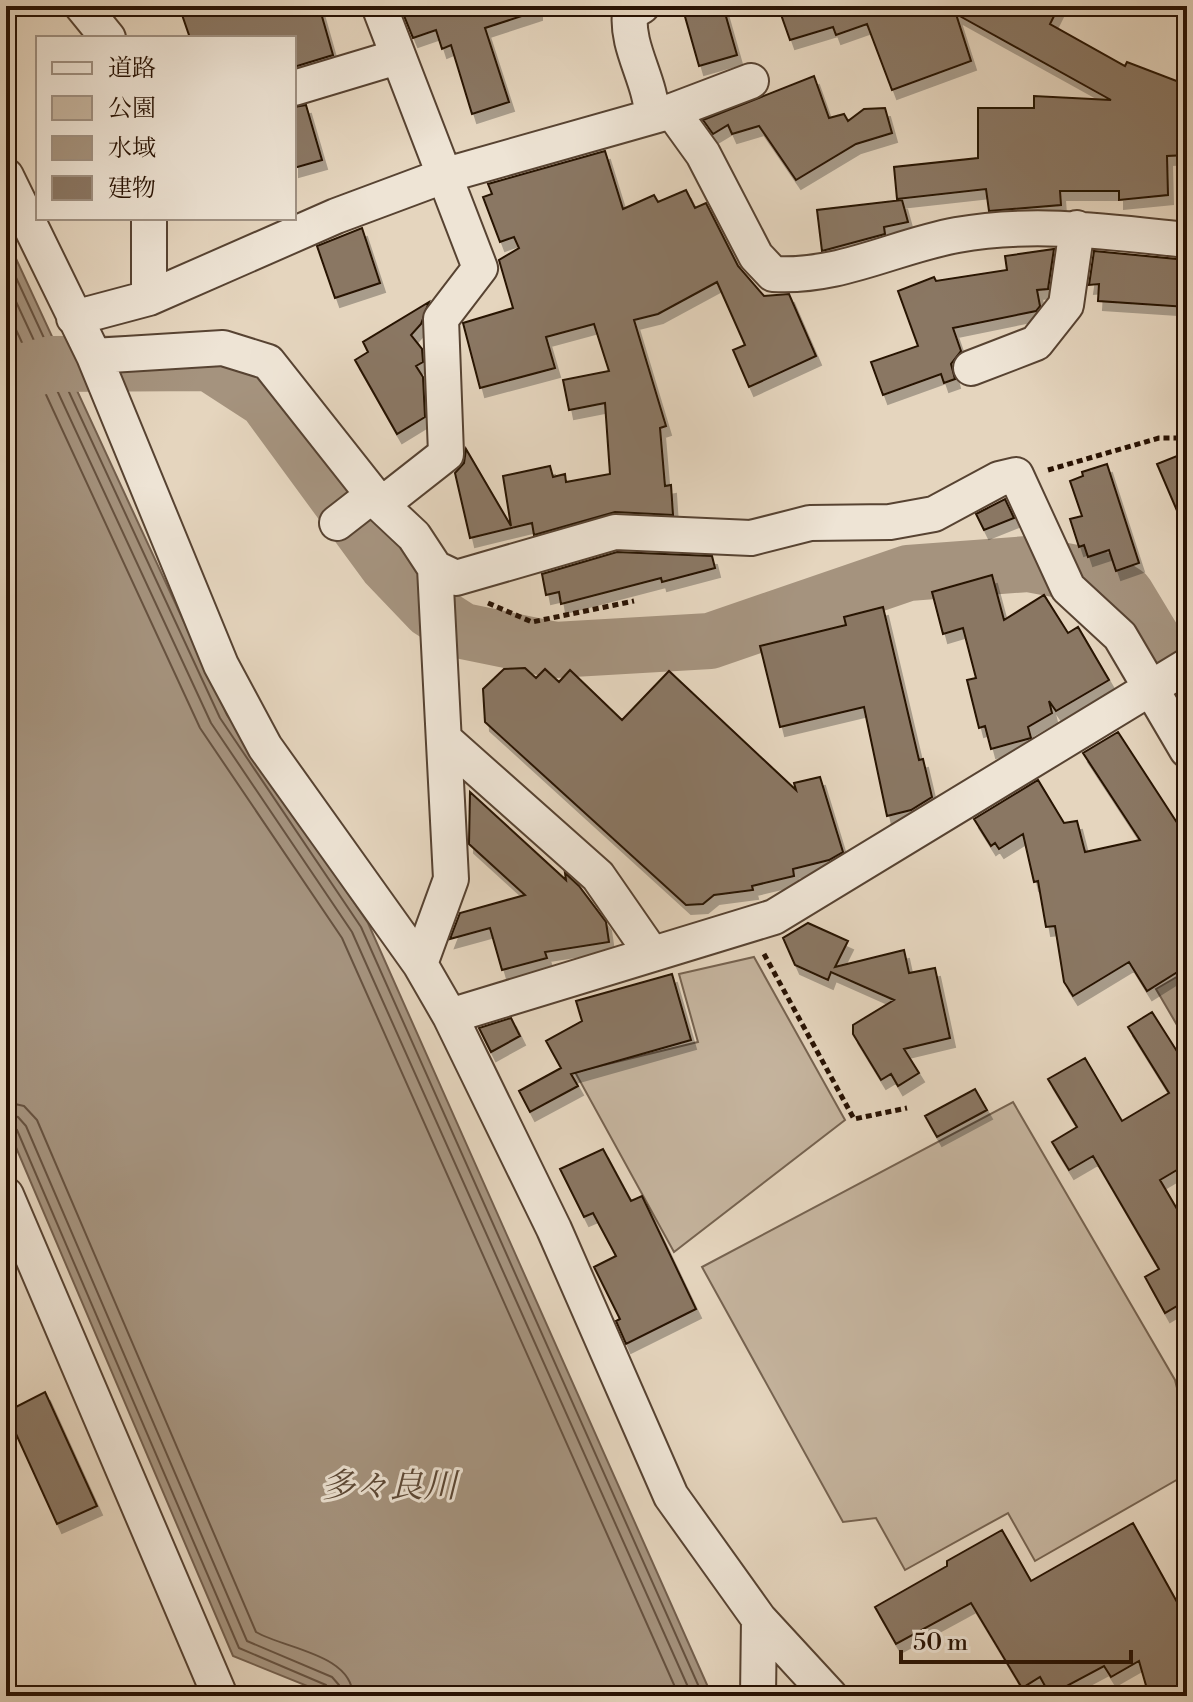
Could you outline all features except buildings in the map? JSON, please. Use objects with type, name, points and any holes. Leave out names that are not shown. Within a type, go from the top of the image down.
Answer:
[{"type":"street","points":[[82,6],[106,36]]},
{"type":"street","points":[[337,523],[446,454],[441,319],[480,268],[379,6]]},
{"type":"street","points":[[642,6],[630,13],[628,28],[652,95],[662,113],[703,154],[756,256],[773,274],[806,276],[849,268],[956,235],[1050,227],[1187,240]]},
{"type":"street","points":[[296,87],[397,57]]},
{"type":"street","points":[[74,318],[149,298],[336,216],[446,175],[662,113],[751,81]]},
{"type":"street","points":[[6,176],[94,356],[221,665],[257,733],[420,964],[450,1016],[554,1229],[671,1496],[759,1619],[830,1696]]},
{"type":"street","points":[[149,220],[149,298]]},
{"type":"street","points":[[971,368],[1036,343],[1066,305],[1077,228]]},
{"type":"street","points":[[94,356],[223,348],[268,362],[377,500],[414,536],[445,573],[445,740],[451,879],[420,964]]},
{"type":"street","points":[[445,573],[615,532],[751,538],[810,523],[890,522],[934,514],[999,479],[1016,475],[1068,588],[1120,636],[1171,675],[1187,750]]},
{"type":"street","points":[[450,1016],[774,917],[1171,675]]},
{"type":"street","points":[[445,740],[598,876],[652,954]]},
{"type":"street","points":[[6,1195],[220,1696]]},
{"type":"street","points":[[758,1696],[759,1619]]},
{"type":"path","points":[[1016,475],[1032,475],[1159,438],[1187,438]]},
{"type":"path","points":[[445,573],[496,609],[532,622],[634,601]]},
{"type":"path","points":[[748,925],[854,1119],[907,1108]]},
{"type":"green space","points":[[562,6],[627,6],[594,15],[578,13]]},
{"type":"green space","points":[[754,957],[845,1120],[674,1252],[575,1072],[698,1042],[679,974]]},
{"type":"green space","points":[[1013,1102],[1175,1380],[1187,1428],[1187,1474],[1035,1561],[1008,1513],[905,1570],[876,1518],[843,1522],[702,1267]]},
{"type":"water","name":"多々良川","points":[[6,237],[227,715],[368,923],[712,1696],[332,1696],[233,1656],[6,1124]]},
{"type":"water","points":[[1187,971],[1187,1035],[1184,1037],[1156,989]]},
{"type":"waterway","points":[[6,376],[51,364],[209,363],[266,400],[387,565],[430,610],[463,631],[555,650],[710,641],[908,573],[1028,564],[1087,575],[1107,582],[1126,594],[1187,695]]}]
